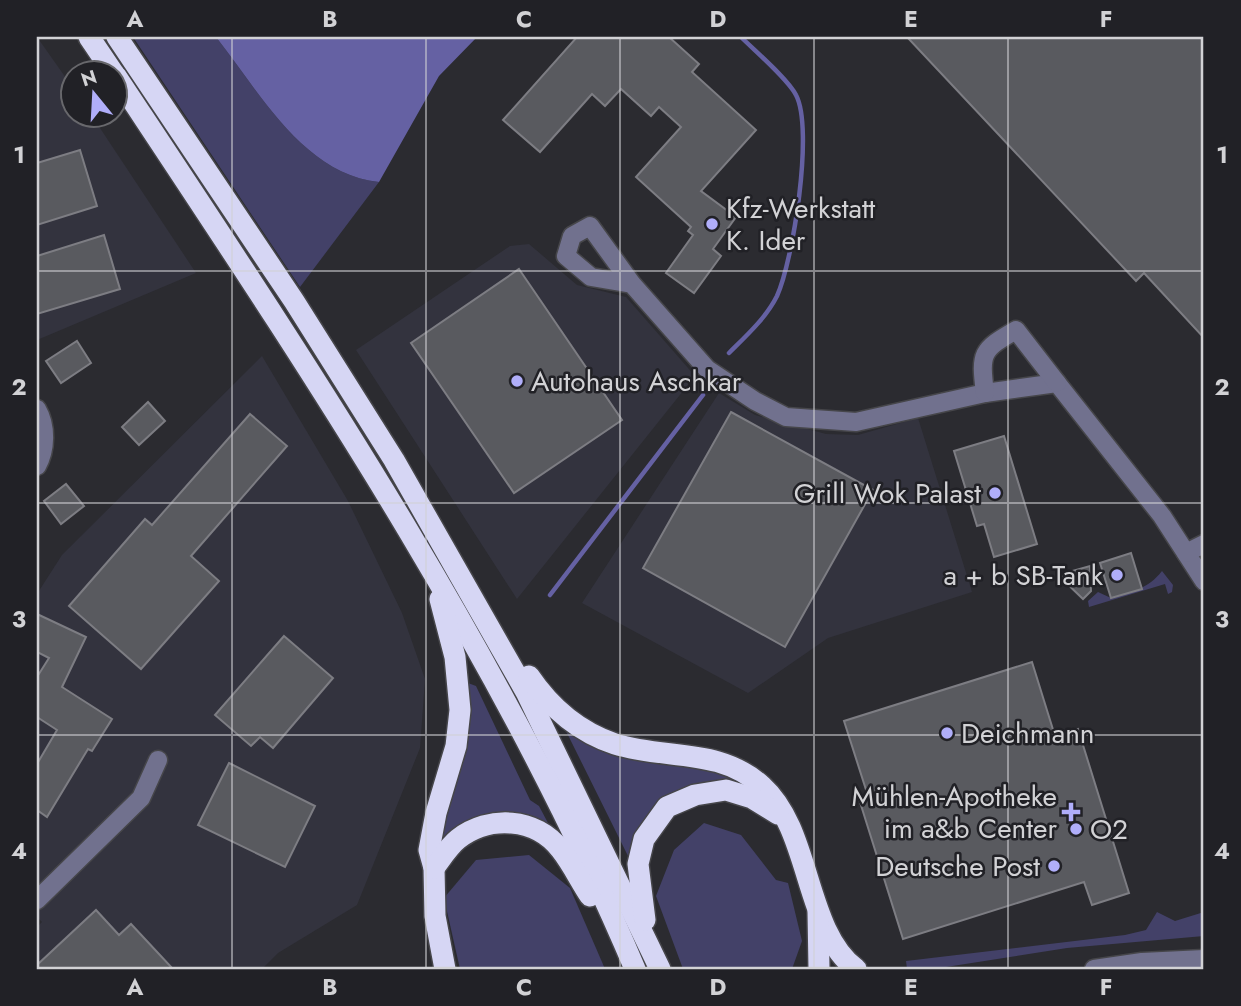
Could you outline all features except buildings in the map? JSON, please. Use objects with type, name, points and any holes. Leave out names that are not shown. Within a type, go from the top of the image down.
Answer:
[{"type":"highway","points":[[89,37],[105,60]]},
{"type":"highway","points":[[117,37],[293,301],[394,460],[532,703],[660,969]]},
{"type":"highway","points":[[130,98],[305,362],[436,576],[503,694],[588,866],[634,968]]},
{"type":"highway","points":[[436,576],[455,657],[460,710],[456,746],[436,813],[429,850],[434,868],[435,916],[445,969]]},
{"type":"highway","points":[[473,597],[540,691],[586,732],[618,745],[709,757],[739,769],[764,788],[783,817],[801,854],[818,910],[848,965]]},
{"type":"highway","points":[[649,942],[638,864],[644,839],[667,807],[695,795],[726,790],[752,798],[783,817]]},
{"type":"highway","points":[[434,868],[456,840],[480,825],[508,821],[538,831],[559,848],[634,968]]},
{"type":"highway","points":[[817,965],[818,910]]},
{"type":"street","points":[[632,284],[707,369],[755,401],[786,417],[856,422],[985,393],[1058,383]]},
{"type":"street","points":[[985,393],[981,362],[987,347],[1016,330],[1163,516],[1204,581]]},
{"type":"street","points":[[37,409],[42,417],[44,453],[37,466]]},
{"type":"street","points":[[1186,553],[1204,544]]},
{"type":"street","points":[[37,900],[141,798],[158,760]]},
{"type":"street","points":[[1094,969],[1142,962],[1204,959]]},
{"type":"shaded area","points":[[37,37],[60,70],[60,130],[101,130],[196,273],[37,340]]},
{"type":"shaded area","points":[[133,37],[216,37],[266,104],[305,147],[328,164],[352,176],[379,182],[300,287]]},
{"type":"shaded area","points":[[216,37],[477,37],[439,76],[379,182],[352,176],[328,164],[305,147],[266,104]]},
{"type":"shaded area","points":[[529,244],[577,285],[626,297],[695,376],[517,599],[356,350],[510,246]]},
{"type":"shaded area","points":[[262,356],[348,501],[402,613],[425,679],[420,748],[357,905],[278,953],[262,969],[37,969],[37,927],[42,922],[37,917],[37,594],[62,555]]},
{"type":"shaded area","points":[[719,393],[755,415],[826,434],[858,435],[918,418],[972,592],[828,638],[748,693],[582,603]]},
{"type":"shaded area","points":[[1162,571],[1173,585],[1172,592],[1168,594],[1165,584],[1089,607],[1088,601],[1098,592],[1111,598],[1133,592],[1151,582]]},
{"type":"shaded area","points":[[468,683],[476,686],[530,800],[539,806],[548,823],[513,814],[445,840],[440,838]]},
{"type":"shaded area","points":[[566,731],[590,745],[687,761],[751,784],[695,785],[630,860]]},
{"type":"shaded area","points":[[704,823],[741,835],[776,880],[788,883],[802,941],[792,969],[683,969],[656,896],[674,850]]},
{"type":"shaded area","points":[[529,855],[570,888],[605,969],[460,969],[444,898],[476,860]]},
{"type":"shaded area","points":[[1157,912],[1175,921],[1204,912],[1204,936],[1067,948],[945,969],[907,969],[906,961],[1125,935],[1146,930]]},
{"type":"waterway","points":[[729,353],[761,319],[777,296],[795,226],[802,164],[801,112],[796,95],[779,73],[741,37]]},
{"type":"waterway","points":[[550,595],[703,395]]},
{"type":"place","name":"Kfz-Werkstatt K. Ider","points":[[712,224]]},
{"type":"place","name":"Autohaus Aschkar","points":[[517,381]]},
{"type":"place","name":"Grill Wok Palast","points":[[995,493]]},
{"type":"place","name":"a + b SB-Tank","points":[[1117,575]]},
{"type":"place","name":"Deichmann","points":[[947,733]]},
{"type":"place","name":"Mühlen-Apotheke im a&b Center","points":[[1071,812]]},
{"type":"place","name":"O2","points":[[1076,829]]},
{"type":"place","name":"Deutsche Post","points":[[1054,866]]}]
